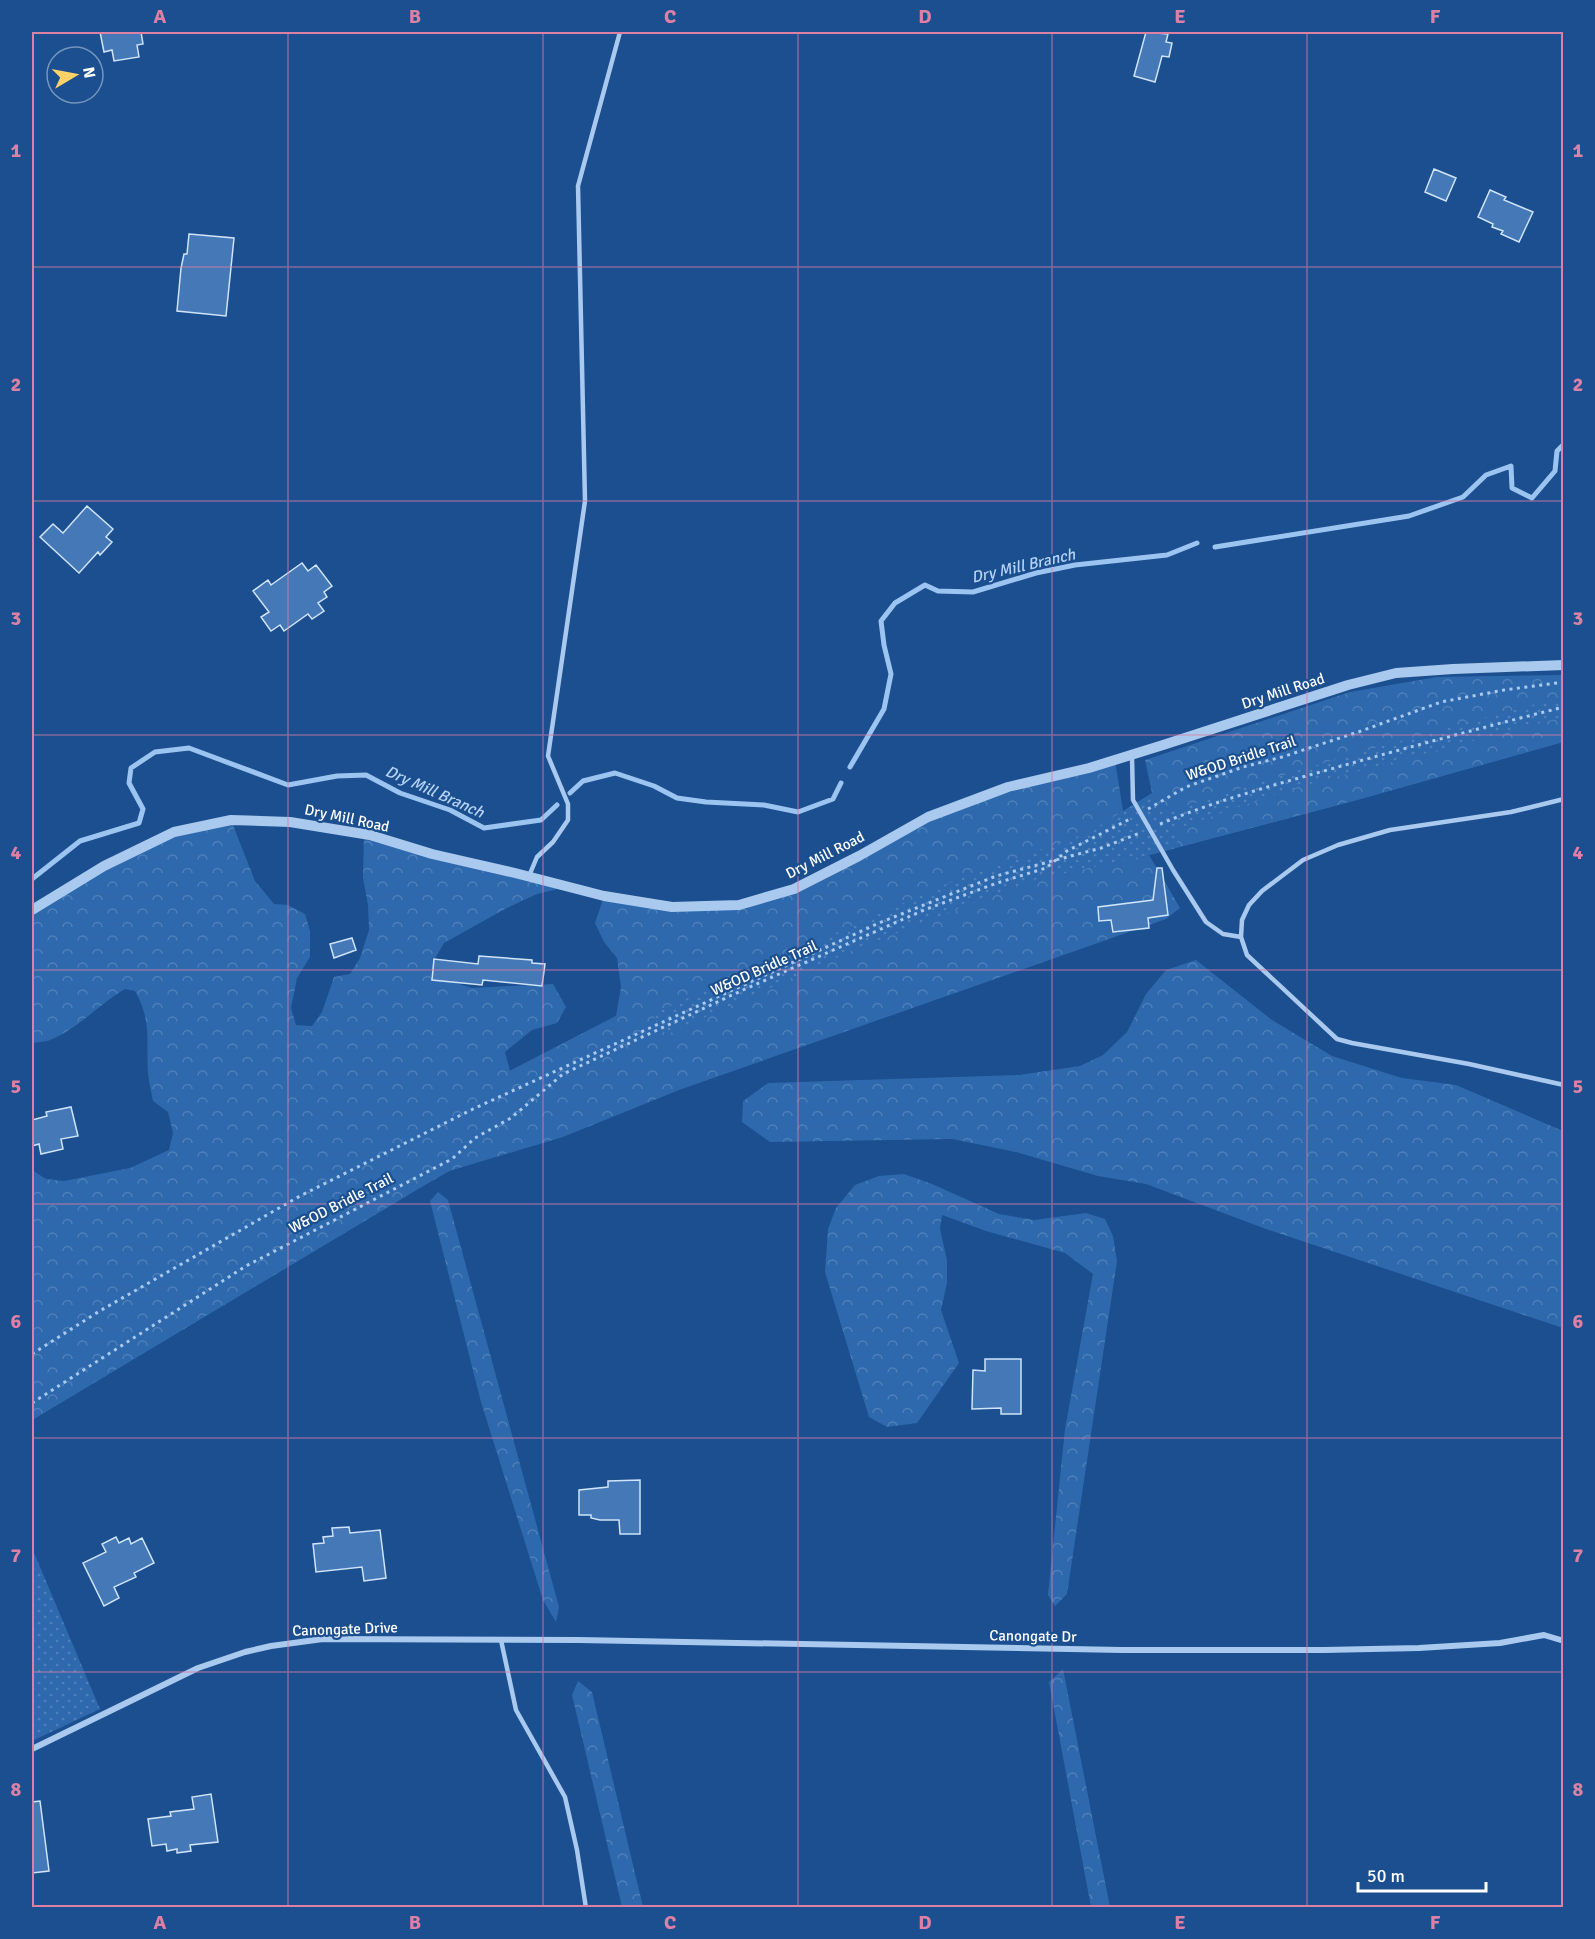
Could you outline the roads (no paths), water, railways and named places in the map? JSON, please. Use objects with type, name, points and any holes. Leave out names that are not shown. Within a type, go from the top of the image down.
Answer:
[{"type":"street","name":"Dry Mill Road","points":[[32,910],[105,866],[174,832],[231,820],[290,822],[370,835],[432,854],[593,894],[672,908],[739,905],[794,889],[928,817],[1008,787],[1132,755],[1348,685],[1396,674],[1563,664]]},
{"type":"street","name":"Canongate Dr","points":[[501,1640],[1122,1650],[1419,1648],[1500,1643],[1544,1635],[1563,1641]]},
{"type":"street","name":"Canongate Drive","points":[[32,1749],[198,1668],[230,1656],[271,1646],[323,1639],[501,1640]]},
{"type":"lane","points":[[528,877],[537,857],[553,842],[568,820],[568,804],[548,756],[585,501],[578,186],[620,32]]},
{"type":"lane","points":[[1132,755],[1133,800],[1140,814],[1206,922],[1223,934],[1241,937]]},
{"type":"lane","points":[[1563,799],[1511,812],[1390,830],[1338,845],[1303,860],[1262,891],[1249,905],[1242,920],[1241,937],[1247,956],[1337,1039],[1469,1064],[1563,1085]]},
{"type":"lane","points":[[501,1640],[516,1710],[565,1797],[577,1850],[586,1908]]},
{"type":"waterway","name":"Dry Mill Branch","points":[[1215,547],[1409,516],[1463,497],[1486,475],[1511,466],[1512,488],[1532,498],[1555,471],[1557,451],[1564,444]]},
{"type":"waterway","name":"Dry Mill Branch","points":[[850,767],[884,709],[891,674],[881,621],[895,603],[925,585],[938,591],[973,592],[1036,573],[1075,565],[1167,555],[1197,543]]},
{"type":"waterway","name":"Dry Mill Branch","points":[[32,879],[80,841],[139,823],[143,809],[129,783],[131,768],[155,752],[189,748],[288,785],[337,776],[366,775],[400,793],[450,810],[484,828],[541,820],[557,805]]},
{"type":"waterway","name":"Dry Mill Branch","points":[[570,793],[583,781],[615,773],[654,786],[677,798],[764,805],[798,812],[833,799],[841,783]]}]
